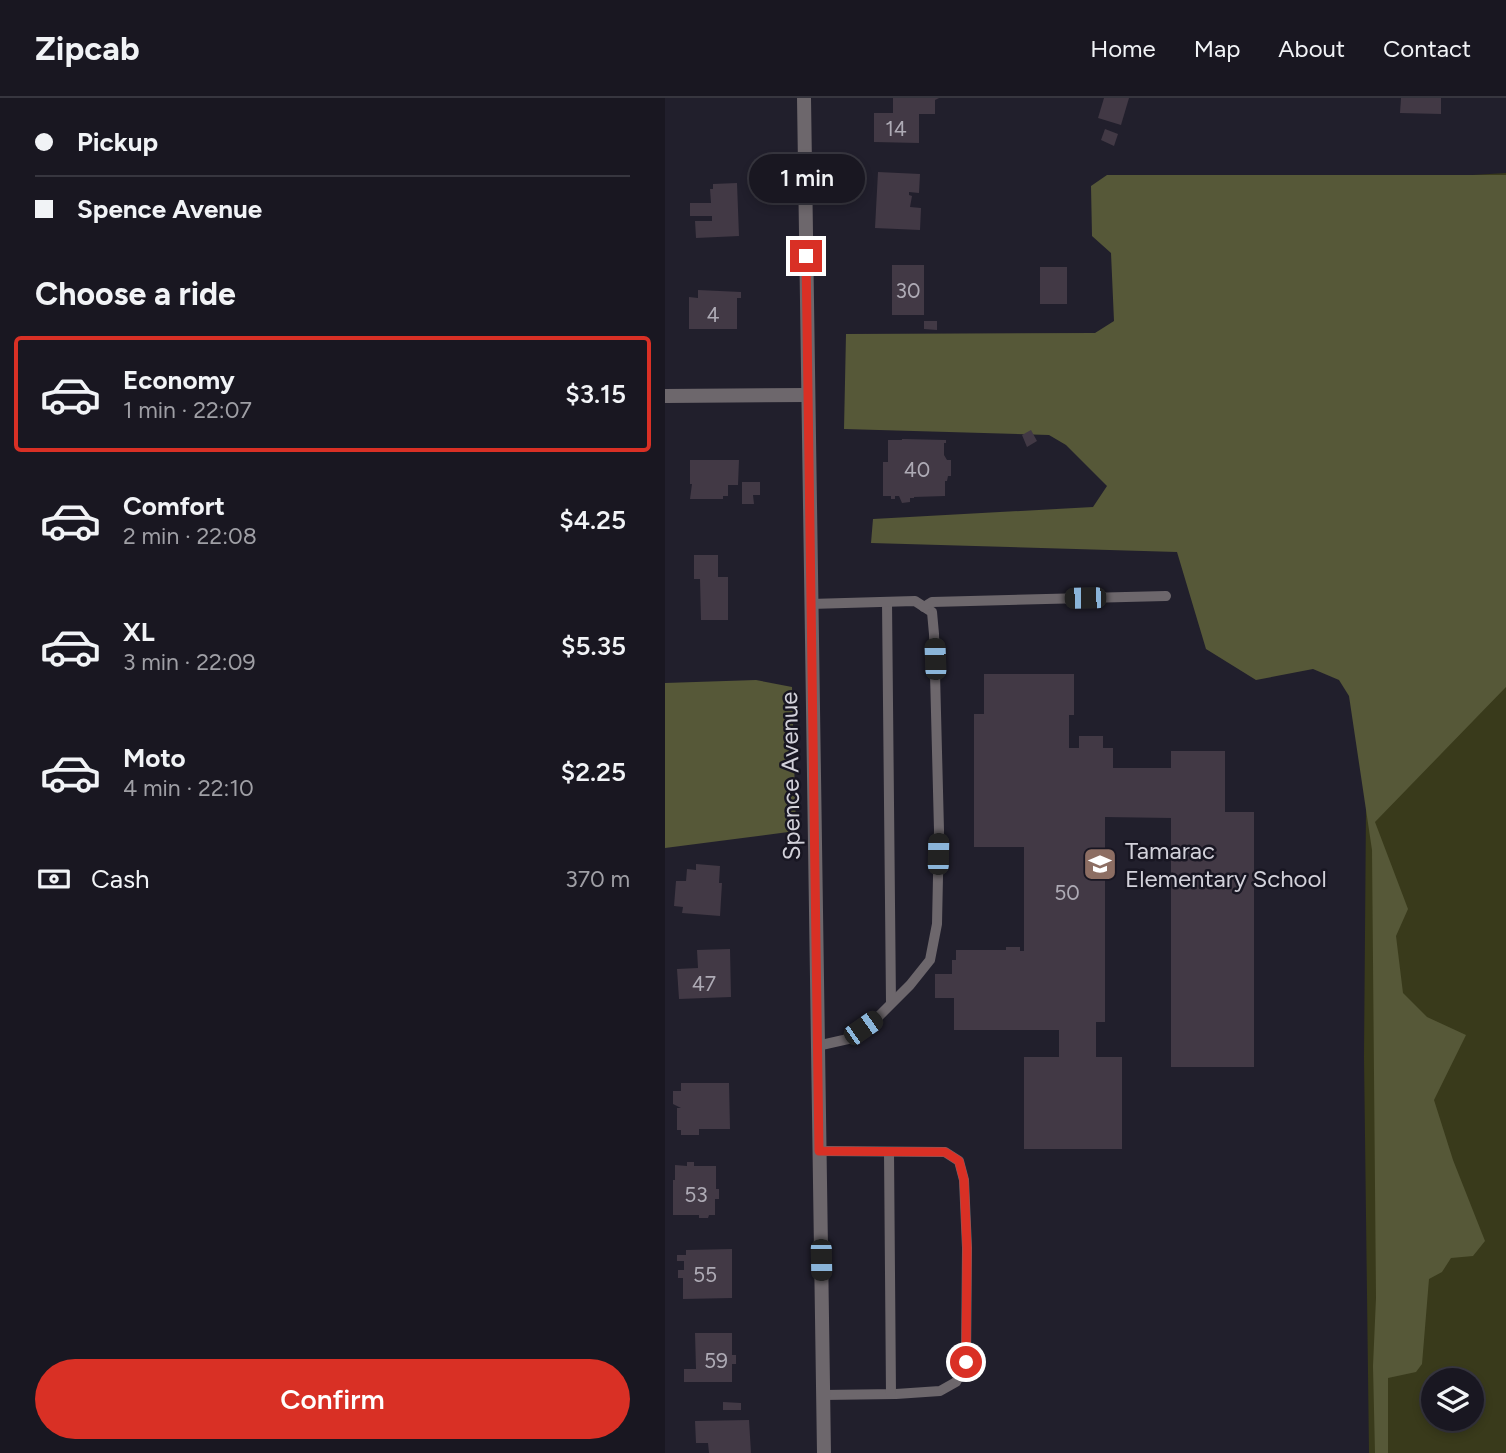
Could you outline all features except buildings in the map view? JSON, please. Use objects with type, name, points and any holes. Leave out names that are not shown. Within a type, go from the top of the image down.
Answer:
[{"type":"street","name":"Spence Avenue","points":[[803,98],[824,1453]]},
{"type":"street","points":[[665,396],[807,395]]},
{"type":"lane","points":[[924,607],[932,602],[1166,596]]},
{"type":"lane","points":[[810,604],[915,601],[932,612],[939,830],[937,924],[930,960],[910,985],[877,1018],[848,1039],[817,1046]]},
{"type":"lane","points":[[887,602],[891,1003]]},
{"type":"lane","points":[[819,1151],[945,1152],[959,1161],[964,1180],[967,1248],[966,1362],[956,1382],[940,1391],[823,1395]]},
{"type":"lane","points":[[889,1152],[891,1394]]},
{"type":"green space","points":[[1506,173],[1506,1453],[1369,1453],[1364,1057],[1371,181]]},
{"type":"green space","points":[[1107,175],[1506,175],[1506,687],[1375,822],[1408,909],[1396,936],[1403,993],[1427,1017],[1466,1035],[1434,1100],[1453,1160],[1485,1241],[1473,1256],[1451,1258],[1442,1272],[1429,1279],[1422,1364],[1416,1372],[1388,1378],[1388,1453],[1375,1453],[1372,850],[1349,696],[1339,680],[1313,669],[1256,680],[1206,649],[1177,552],[871,543],[873,519],[1093,507],[1107,486],[1066,445],[1049,435],[844,429],[846,334],[1095,333],[1114,321],[1111,253],[1092,236],[1091,186]]},
{"type":"green space","points":[[756,680],[792,687],[796,831],[665,848],[665,683]]},
{"type":"place","name":"Tamarac Elementary School","points":[[1100,864]]},
{"type":"route","points":[[806,256],[819,1151],[945,1152],[959,1161],[964,1180],[967,1248],[966,1362]]}]
